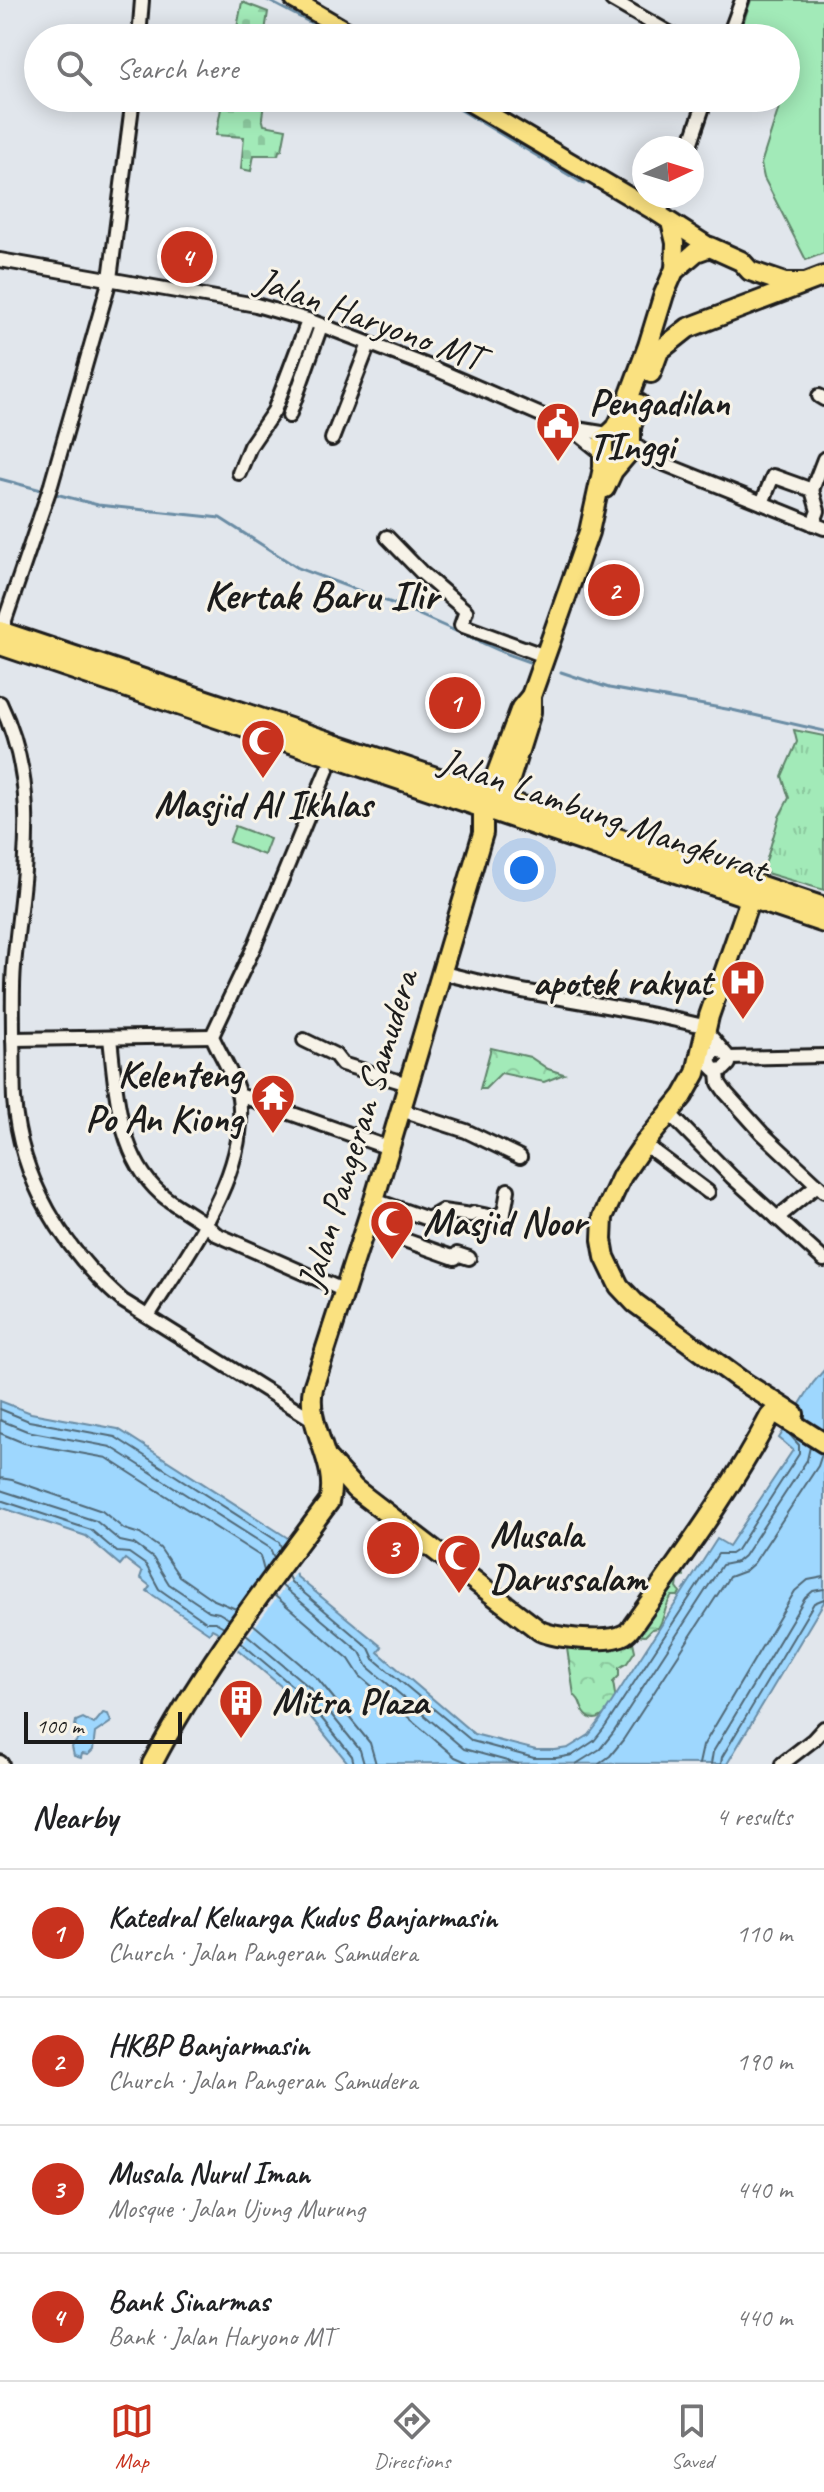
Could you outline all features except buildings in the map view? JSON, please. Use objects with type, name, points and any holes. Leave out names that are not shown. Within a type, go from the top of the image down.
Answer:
[{"type":"highway","points":[[804,283],[785,283],[750,271],[741,261],[710,247],[696,252],[674,271],[664,294],[670,309],[688,328],[824,276]]},
{"type":"highway","points":[[750,271],[753,286],[750,305]]},
{"type":"highway","name":"Jalan Pangeran Samudera","points":[[616,456],[603,440],[616,428],[622,416],[664,294]]},
{"type":"highway","name":"Jalan Pangeran Samudera","points":[[333,1505],[332,1482],[312,1419],[313,1388],[374,1200],[483,833],[531,712],[531,696],[598,501],[631,427],[659,351],[688,328]]},
{"type":"highway","name":"Jalan Lambung Mangkurat","points":[[2,635],[333,755],[824,907]]},
{"type":"highway","name":"Jalan Lambung Mangkurat","points":[[494,804],[750,899],[824,923]]},
{"type":"highway","points":[[737,878],[750,899]]},
{"type":"highway","points":[[767,889],[750,899],[706,1029],[710,1071],[630,1162],[606,1207],[602,1240],[605,1257],[619,1286],[635,1303],[824,1443]]},
{"type":"highway","points":[[739,1379],[755,1404],[759,1426],[757,1442]]},
{"type":"highway","points":[[780,1410],[824,1433]]},
{"type":"highway","points":[[321,1447],[341,1477],[543,1633],[559,1638],[610,1638],[624,1635],[634,1624],[757,1442],[770,1416],[780,1410]]},
{"type":"highway","points":[[152,1764],[210,1674],[333,1505],[349,1497],[369,1500]]},
{"type":"highway","points":[[165,1764],[182,1719]]},
{"type":"main road","points":[[294,0],[335,24]]},
{"type":"main road","points":[[486,112],[710,247]]},
{"type":"main road","points":[[664,218],[675,243],[674,271]]},
{"type":"street","points":[[140,24],[142,0]]},
{"type":"street","points":[[612,0],[654,24]]},
{"type":"street","points":[[733,24],[742,0]]},
{"type":"street","points":[[2,635],[51,485],[110,279],[131,112]]},
{"type":"street","points":[[693,136],[701,112]]},
{"type":"street","points":[[664,218],[666,208]]},
{"type":"street","name":"Jalan Haryono MT","points":[[0,260],[242,302],[315,323],[433,368],[571,428],[616,456],[657,461],[819,526]]},
{"type":"street","points":[[289,416],[315,323]]},
{"type":"street","points":[[239,473],[250,446],[274,411],[315,323]]},
{"type":"street","points":[[332,439],[369,344]]},
{"type":"street","name":"Jalan Haryono MT","points":[[571,428],[608,434]]},
{"type":"street","name":"Jalan Haryono MT","points":[[616,456],[657,461]]},
{"type":"street","points":[[819,526],[812,490],[824,459]]},
{"type":"street","points":[[762,503],[773,476],[812,490]]},
{"type":"street","points":[[387,537],[466,611],[461,625],[545,656]]},
{"type":"street","points":[[0,703],[23,773],[27,813],[7,968],[14,1098],[23,1152],[43,1202],[63,1237],[97,1279],[123,1301],[312,1419]]},
{"type":"street","points":[[148,1316],[205,1223],[239,1145],[239,1095],[212,1036],[254,947],[333,755]]},
{"type":"street","points":[[440,972],[490,986],[670,1018],[706,1029],[725,1054]]},
{"type":"street","points":[[13,1039],[212,1036]]},
{"type":"street","points":[[110,1038],[121,1117],[136,1161],[162,1196],[205,1223],[216,1234],[345,1291]]},
{"type":"street","points":[[304,1040],[335,1055],[342,1064],[408,1084]]},
{"type":"street","points":[[777,1218],[820,1188],[762,1133],[726,1093],[710,1071],[709,1058],[716,1051],[725,1054],[824,1056]]},
{"type":"street","points":[[239,1095],[389,1148]]},
{"type":"street","points":[[401,1110],[466,1131],[520,1157]]},
{"type":"street","points":[[670,1114],[732,1177],[824,1260]]},
{"type":"street","points":[[644,1144],[708,1192]]},
{"type":"street","points":[[374,1200],[428,1219],[442,1211],[493,1217],[504,1213],[508,1190]]},
{"type":"street","points":[[365,1226],[455,1258],[457,1254],[469,1258]]},
{"type":"street","points":[[792,1761],[824,1728]]},
{"type":"street","points":[[813,1740],[824,1751]]},
{"type":"green space","points":[[751,0],[824,0],[824,253],[806,260],[764,178],[761,164],[778,112],[800,112],[800,24],[743,24]]},
{"type":"green space","points":[[242,2],[268,12],[266,24],[238,24]]},
{"type":"green space","points":[[220,112],[263,112],[264,125],[286,129],[278,155],[254,155],[251,171],[241,169],[244,137],[216,135]]},
{"type":"green space","points":[[794,730],[824,736],[824,890],[763,872],[779,817],[789,798],[782,776],[797,742]]},
{"type":"green space","points":[[235,826],[270,839],[264,855],[229,842]]},
{"type":"green space","points":[[491,1048],[530,1057],[548,1069],[564,1074],[544,1082],[501,1073],[485,1089],[480,1089]]},
{"type":"green space","points":[[682,1570],[684,1576],[678,1581],[677,1588],[680,1592],[669,1600],[658,1628],[645,1636],[633,1635]]},
{"type":"green space","points":[[626,1638],[633,1642],[635,1651],[619,1668],[619,1676],[613,1682],[616,1701],[602,1717],[588,1717],[574,1695],[566,1642]]},
{"type":"water","points":[[824,1370],[824,1602],[727,1764],[348,1763],[296,1699],[216,1631],[212,1629],[209,1633],[147,1591],[150,1586],[140,1578],[142,1572],[125,1559],[120,1565],[86,1536],[0,1507],[0,1401],[31,1413],[118,1429],[288,1538],[296,1576],[382,1647],[378,1652],[474,1734],[536,1750],[568,1748],[589,1735],[599,1722],[717,1539],[729,1546],[793,1450],[779,1438]]},
{"type":"water","points":[[103,1713],[108,1714],[111,1722],[95,1733],[93,1750],[88,1755],[82,1754],[81,1758],[74,1756],[72,1747],[81,1735],[75,1726],[76,1721],[83,1718],[94,1724]]},
{"type":"pier","points":[[292,1541],[299,1568],[235,1653],[219,1639]]},
{"type":"waterway","points":[[267,0],[313,24]]},
{"type":"waterway","points":[[464,112],[584,184]]},
{"type":"waterway","points":[[0,479],[45,491]]},
{"type":"waterway","points":[[52,493],[98,505],[220,518],[298,568],[397,605],[532,663]]},
{"type":"waterway","points":[[561,672],[609,688],[732,710],[824,731]]},
{"type":"place","name":"Bank Sinarmas","points":[[187,257]]},
{"type":"place","name":"Pengadilan TInggi","points":[[558,463]]},
{"type":"place","name":"HKBP Banjarmasin","points":[[614,590]]},
{"type":"place","name":"Katedral Keluarga Kudus Banjarmasin","points":[[455,703]]},
{"type":"place","name":"Masjid Al Ikhlas","points":[[263,780]]},
{"type":"place","name":"apotek rakyat","points":[[743,1021]]},
{"type":"place","name":"Kelenteng Po An Kiong","points":[[273,1135]]},
{"type":"place","name":"Masjid Noor","points":[[392,1261]]},
{"type":"place","name":"Musala Nurul Iman","points":[[393,1548]]},
{"type":"place","name":"Musala Darussalam","points":[[459,1595]]},
{"type":"place","name":"Mitra Plaza","points":[[241,1740]]},
{"type":"district","name":"Kertak Baru Ilir","points":[[321,594]]}]
